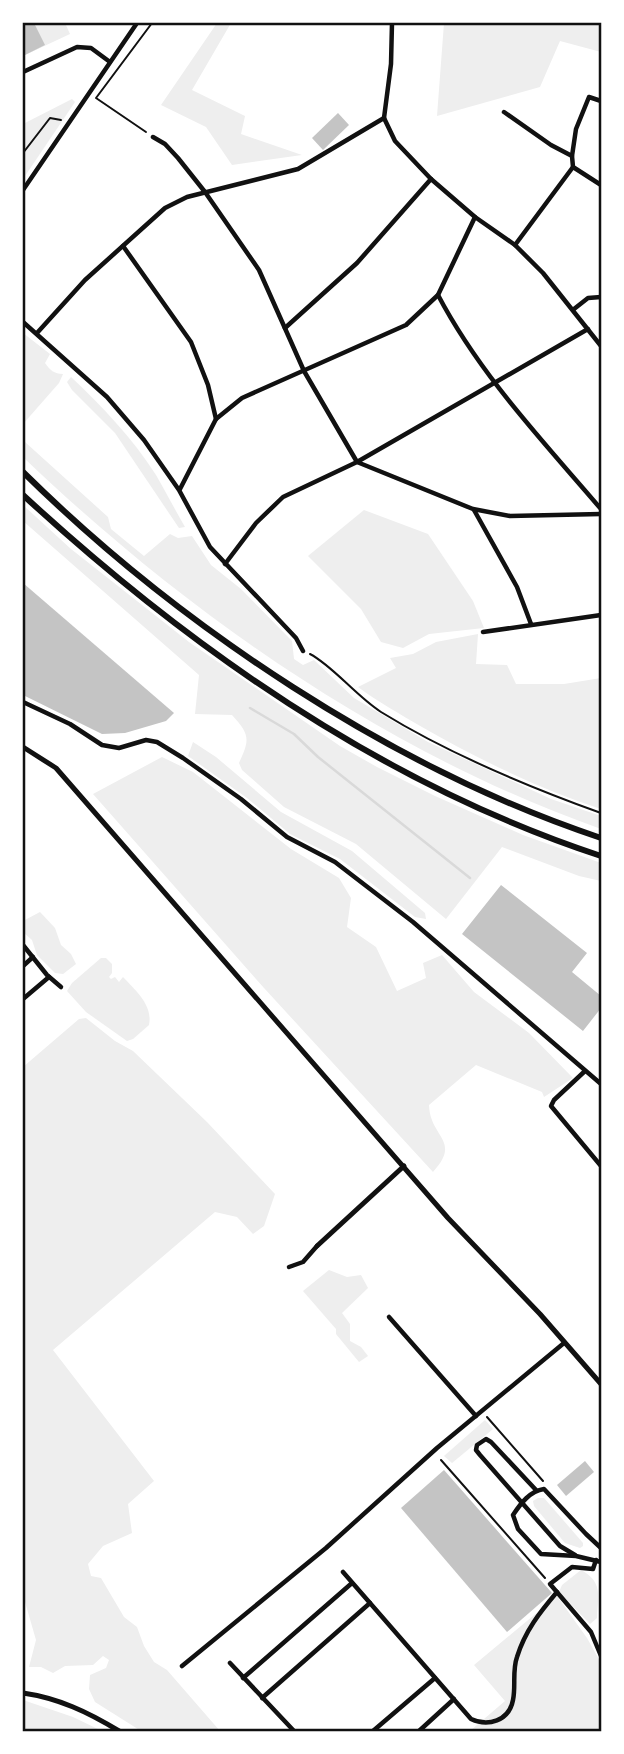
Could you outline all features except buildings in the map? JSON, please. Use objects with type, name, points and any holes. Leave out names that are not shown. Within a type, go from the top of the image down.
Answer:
[{"type":"main road","points":[[23,472],[125,563],[190,614],[317,702],[412,757],[484,792],[601,838]]},
{"type":"main road","points":[[23,495],[156,607],[243,671],[332,729],[398,768],[451,794],[520,825],[601,856]]},
{"type":"street","points":[[23,190],[137,23]]},
{"type":"street","points":[[392,23],[391,64],[384,118],[395,141],[431,179],[475,217],[515,245],[574,309],[601,346]]},
{"type":"street","points":[[23,72],[77,47],[91,48],[110,62]]},
{"type":"street","points":[[515,245],[573,167],[576,129],[589,97],[601,101]]},
{"type":"street","points":[[504,112],[551,145],[572,156]]},
{"type":"street","points":[[37,333],[85,280],[165,208],[187,197],[298,169],[384,118]]},
{"type":"street","points":[[153,136],[165,144],[205,192],[259,270],[304,371],[356,462],[473,509],[510,516],[601,514]]},
{"type":"street","points":[[573,167],[601,185]]},
{"type":"street","points":[[285,328],[357,263],[431,179]]},
{"type":"street","points":[[179,489],[216,419],[242,398],[406,325],[438,295],[475,217]]},
{"type":"street","points":[[123,246],[191,342],[208,385],[216,419]]},
{"type":"street","points":[[438,295],[455,327],[495,384],[601,509]]},
{"type":"street","points":[[574,309],[588,298],[601,297]]},
{"type":"street","points":[[23,322],[107,397],[144,440],[179,489],[210,547],[296,638],[303,651]]},
{"type":"street","points":[[225,564],[256,523],[283,498],[356,462],[588,329]]},
{"type":"street","points":[[473,509],[517,587],[531,624]]},
{"type":"street","points":[[483,632],[601,615]]},
{"type":"street","points":[[23,702],[70,724],[102,745],[119,748],[146,740],[157,742],[183,758],[241,799],[288,837],[335,862],[413,922],[601,1084]]},
{"type":"street","points":[[23,747],[56,768],[448,1218],[601,1384]]},
{"type":"street","points":[[23,945],[61,987]]},
{"type":"street","points":[[23,966],[33,957]]},
{"type":"street","points":[[23,999],[50,977]]},
{"type":"street","points":[[586,1071],[554,1100],[551,1106],[601,1166]]},
{"type":"street","points":[[289,1267],[303,1262],[404,1166]]},
{"type":"street","points":[[389,1317],[476,1416]]},
{"type":"street","points":[[182,1666],[326,1548],[476,1416],[565,1343]]},
{"type":"street","points":[[536,1490],[491,1442],[486,1439],[481,1441],[476,1450],[480,1455],[560,1546],[576,1556]]},
{"type":"street","points":[[601,1548],[544,1489],[536,1490],[513,1515],[518,1529],[541,1554],[576,1556],[598,1561],[593,1569],[572,1567],[550,1584],[591,1632],[601,1656]]},
{"type":"street","points":[[343,1572],[471,1719],[483,1725],[507,1714],[513,1702],[516,1658],[528,1629],[557,1592]]},
{"type":"street","points":[[243,1678],[352,1583]]},
{"type":"street","points":[[262,1698],[370,1603]]},
{"type":"street","points":[[230,1663],[294,1731]]},
{"type":"street","points":[[373,1731],[435,1678]]},
{"type":"street","points":[[23,1693],[46,1696],[80,1709],[119,1731]]},
{"type":"street","points":[[419,1731],[454,1699]]},
{"type":"path","points":[[152,23],[96,98],[153,136]]},
{"type":"path","points":[[23,153],[50,118],[69,122]]},
{"type":"path","points":[[303,651],[313,655],[379,711],[431,739],[550,795],[601,813]]},
{"type":"path","points":[[482,1411],[545,1483]]},
{"type":"path","points":[[440,1460],[550,1584]]},
{"type":"shaded area","points":[[23,23],[65,23],[70,34],[23,56]]},
{"type":"shaded area","points":[[217,23],[231,23],[192,90],[245,116],[241,134],[302,155],[232,165],[206,127],[161,105]]},
{"type":"shaded area","points":[[444,23],[601,23],[601,52],[560,41],[540,87],[437,116]]},
{"type":"shaded area","points":[[72,99],[75,102],[23,179],[23,124]]},
{"type":"shaded area","points":[[23,333],[50,354],[45,363],[49,368],[63,374],[59,383],[23,424]]},
{"type":"shaded area","points":[[71,377],[137,449],[156,475],[185,527],[179,528],[115,433],[72,390],[67,382]]},
{"type":"shaded area","points":[[23,435],[25,442],[108,517],[111,529],[144,556],[170,534],[178,538],[192,536],[211,565],[241,589],[292,641],[294,659],[303,665],[314,660],[354,698],[428,742],[551,799],[601,816],[601,829],[521,798],[443,761],[367,719],[221,624],[152,571],[23,457]]},
{"type":"shaded area","points":[[23,505],[71,549],[189,642],[340,746],[435,796],[523,835],[601,863],[601,881],[579,876],[502,847],[446,919],[356,844],[284,807],[242,770],[239,763],[246,738],[238,722],[232,715],[195,714],[199,675],[23,521]]},
{"type":"shaded area","points":[[364,510],[428,534],[473,601],[484,628],[429,634],[403,648],[381,642],[361,609],[308,556]]},
{"type":"shaded area","points":[[478,634],[476,664],[507,665],[516,684],[564,684],[601,678],[601,809],[532,783],[487,762],[422,727],[358,687],[396,668],[390,658],[413,654],[436,642]]},
{"type":"shaded area","points":[[193,742],[216,757],[281,812],[352,851],[425,913],[426,919],[415,917],[340,859],[290,834],[247,798],[188,756]]},
{"type":"shaded area","points":[[162,757],[193,772],[291,849],[339,878],[351,898],[347,927],[376,947],[397,991],[426,978],[423,963],[442,955],[474,992],[529,1033],[573,1078],[544,1097],[542,1092],[476,1065],[429,1105],[434,1125],[445,1145],[445,1153],[433,1172],[264,988],[93,794]]},
{"type":"shaded area","points":[[40,912],[55,928],[61,945],[71,954],[76,964],[63,974],[55,973],[37,955],[32,940],[23,932],[23,921]]},
{"type":"shaded area","points":[[101,958],[106,958],[112,964],[109,977],[115,977],[119,982],[123,977],[146,1005],[149,1025],[133,1039],[127,1041],[86,1012],[67,991],[72,983]]},
{"type":"shaded area","points":[[86,1018],[115,1041],[133,1051],[207,1122],[275,1194],[264,1226],[253,1234],[237,1217],[215,1212],[53,1350],[154,1481],[128,1504],[132,1533],[103,1546],[88,1564],[91,1576],[101,1578],[124,1617],[137,1627],[154,1662],[167,1670],[220,1731],[141,1731],[95,1702],[89,1689],[90,1675],[106,1668],[109,1660],[103,1656],[93,1665],[65,1666],[53,1673],[41,1667],[29,1667],[36,1640],[23,1595],[23,1067],[79,1019]]},
{"type":"shaded area","points":[[329,1270],[347,1277],[361,1275],[368,1288],[342,1313],[350,1324],[350,1341],[361,1347],[368,1356],[359,1362],[336,1334],[336,1329],[303,1291]]},
{"type":"shaded area","points":[[485,1420],[493,1429],[452,1463],[444,1456]]},
{"type":"shaded area","points":[[544,1498],[583,1546],[580,1548],[565,1543],[534,1506],[533,1501]]},
{"type":"shaded area","points":[[581,1570],[593,1579],[598,1590],[597,1618],[590,1624],[559,1592],[562,1585]]},
{"type":"shaded area","points":[[557,1596],[601,1663],[601,1731],[470,1731],[505,1701],[474,1665]]},
{"type":"shaded area","points":[[23,1700],[73,1717],[102,1731],[23,1731]]},
{"type":"waterway","points":[[250,708],[294,734],[318,757],[470,878]]}]
